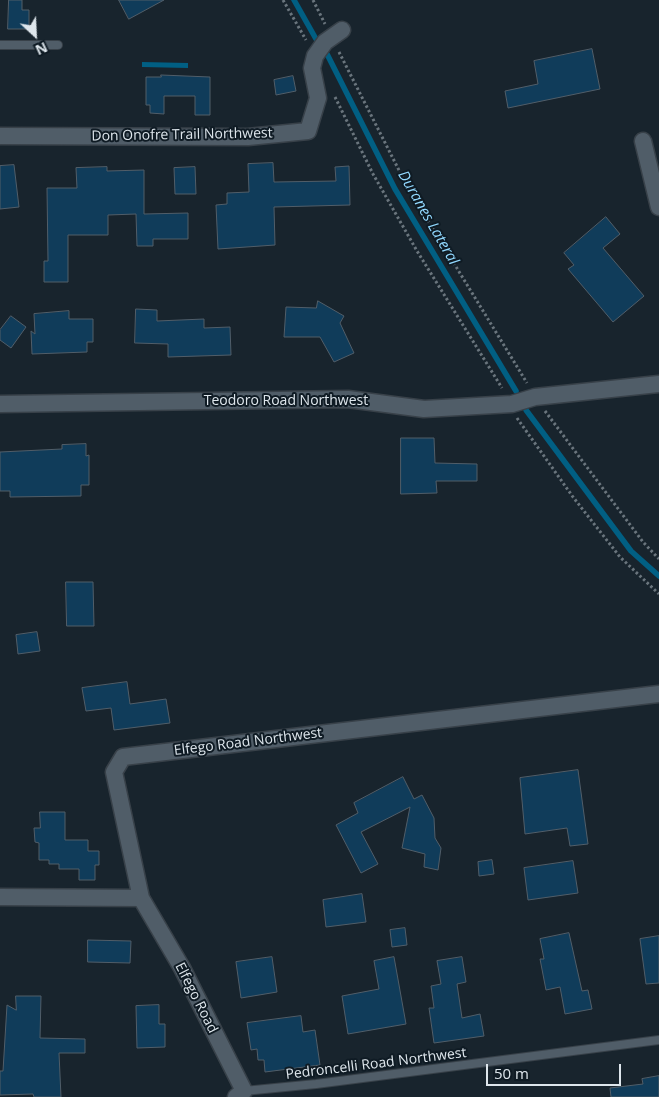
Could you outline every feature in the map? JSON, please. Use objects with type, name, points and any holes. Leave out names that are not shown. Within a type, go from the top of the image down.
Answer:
[{"type":"street","name":"Don Onofre Trail Northwest","points":[[0,136],[248,137],[308,131],[318,98],[312,68],[326,42]]},
{"type":"street","points":[[643,140],[659,207]]},
{"type":"street","name":"Teodoro Road Northwest","points":[[0,404],[348,399],[424,409],[512,404],[535,396],[659,384]]},
{"type":"street","name":"Elfego Road Northwest","points":[[141,898],[114,772],[123,757],[659,694]]},
{"type":"street","points":[[0,897],[141,898]]},
{"type":"street","name":"Elfego Road","points":[[141,898],[182,968],[240,1094]]},
{"type":"lane","points":[[0,45],[58,45]]},
{"type":"lane","name":"Pedroncelli Road Northwest","points":[[240,1094],[659,1040]]},
{"type":"path","points":[[283,0],[326,42]]},
{"type":"path","points":[[313,0],[326,42],[408,188],[535,396],[643,542],[659,559]]},
{"type":"path","points":[[331,90],[373,174],[417,251],[512,404],[519,423],[620,557],[659,594]]},
{"type":"water","points":[[142,62],[188,63],[188,68],[142,67]]},
{"type":"building","points":[[9,0],[22,0],[22,10],[29,10],[29,29],[8,29]]},
{"type":"building","points":[[119,0],[164,0],[129,19]]},
{"type":"building","points":[[592,49],[600,89],[508,108],[505,91],[538,84],[534,61]]},
{"type":"building","points":[[161,75],[210,77],[210,115],[195,115],[195,96],[164,96],[164,114],[150,113],[150,105],[146,105],[146,77],[161,77]]},
{"type":"building","points":[[293,76],[296,91],[276,95],[274,80]]},
{"type":"building","points":[[273,163],[274,182],[336,181],[335,167],[349,166],[350,205],[274,207],[275,245],[218,249],[216,205],[227,204],[227,193],[249,192],[248,164]]},
{"type":"building","points":[[14,165],[19,207],[0,209],[0,166]]},
{"type":"building","points":[[107,167],[107,171],[144,170],[144,214],[188,213],[188,239],[153,239],[153,246],[137,246],[136,214],[108,215],[108,235],[68,235],[68,282],[44,282],[44,261],[48,261],[47,188],[77,188],[76,168]]},
{"type":"building","points":[[195,167],[196,194],[175,194],[174,168]]},
{"type":"building","points":[[606,217],[620,234],[603,248],[644,296],[613,322],[568,269],[574,265],[564,253]]},
{"type":"building","points":[[318,301],[344,316],[340,323],[354,353],[334,362],[320,337],[284,337],[286,307],[316,308]]},
{"type":"building","points":[[136,309],[157,310],[157,321],[204,319],[204,328],[230,327],[231,355],[168,357],[168,344],[135,343]]},
{"type":"building","points":[[69,311],[69,319],[93,319],[93,342],[87,342],[87,352],[32,354],[31,331],[35,334],[34,314]]},
{"type":"building","points":[[11,316],[26,327],[11,348],[0,340],[0,330]]},
{"type":"building","points":[[401,438],[434,438],[435,463],[477,464],[477,481],[436,481],[437,493],[401,494]]},
{"type":"building","points":[[86,444],[86,456],[89,455],[89,485],[81,485],[81,496],[10,497],[10,491],[0,491],[0,452],[62,449],[62,445]]},
{"type":"building","points":[[66,582],[93,582],[94,626],[67,626]]},
{"type":"building","points":[[37,632],[40,651],[18,654],[16,635]]},
{"type":"building","points":[[127,682],[130,704],[166,699],[170,723],[114,730],[111,708],[86,711],[82,688]]},
{"type":"building","points":[[578,770],[588,844],[570,846],[567,828],[525,834],[520,778]]},
{"type":"building","points":[[403,777],[414,799],[422,795],[434,818],[435,838],[441,848],[438,870],[424,867],[425,854],[402,848],[410,807],[361,832],[378,864],[361,873],[336,825],[358,813],[354,803]]},
{"type":"building","points":[[40,812],[65,812],[65,840],[88,840],[88,851],[99,851],[99,865],[95,865],[95,880],[79,880],[79,869],[59,869],[59,864],[49,864],[49,860],[39,860],[39,843],[35,842],[34,828],[40,828]]},
{"type":"building","points":[[492,860],[494,874],[479,876],[478,862]]},
{"type":"building","points":[[573,861],[578,893],[528,900],[524,868]]},
{"type":"building","points":[[362,894],[366,922],[326,927],[323,900]]},
{"type":"building","points":[[405,928],[407,945],[392,947],[390,930]]},
{"type":"building","points":[[569,933],[582,991],[588,990],[592,1009],[565,1014],[560,987],[546,990],[540,959],[544,959],[540,939]]},
{"type":"building","points":[[659,936],[659,983],[646,984],[640,939]]},
{"type":"building","points":[[88,940],[131,941],[130,963],[88,962]]},
{"type":"building","points":[[272,957],[277,992],[241,998],[236,962]]},
{"type":"building","points":[[394,957],[406,1024],[348,1034],[342,996],[379,989],[374,961]]},
{"type":"building","points":[[462,957],[466,982],[457,984],[462,1018],[480,1014],[484,1036],[434,1043],[429,1008],[434,1008],[431,986],[441,984],[437,961]]},
{"type":"building","points":[[16,996],[41,996],[40,1038],[85,1039],[85,1053],[59,1053],[61,1097],[34,1097],[33,1094],[0,1095],[0,1071],[3,1071],[7,1005],[16,1010]]},
{"type":"building","points":[[159,1005],[159,1024],[165,1024],[165,1047],[137,1048],[136,1006]]},
{"type":"building","points":[[301,1016],[303,1032],[315,1030],[320,1065],[265,1072],[264,1060],[258,1060],[257,1049],[251,1050],[247,1023]]},
{"type":"building","points":[[659,1076],[659,1097],[611,1097],[610,1088],[643,1084],[642,1079]]},
{"type":"waterway","name":"Duranes Lateral","points":[[294,0],[316,39]]},
{"type":"waterway","name":"Duranes Lateral","points":[[327,54],[395,189],[516,391]]},
{"type":"waterway","name":"Duranes Lateral","points":[[526,410],[631,551],[659,576]]}]
